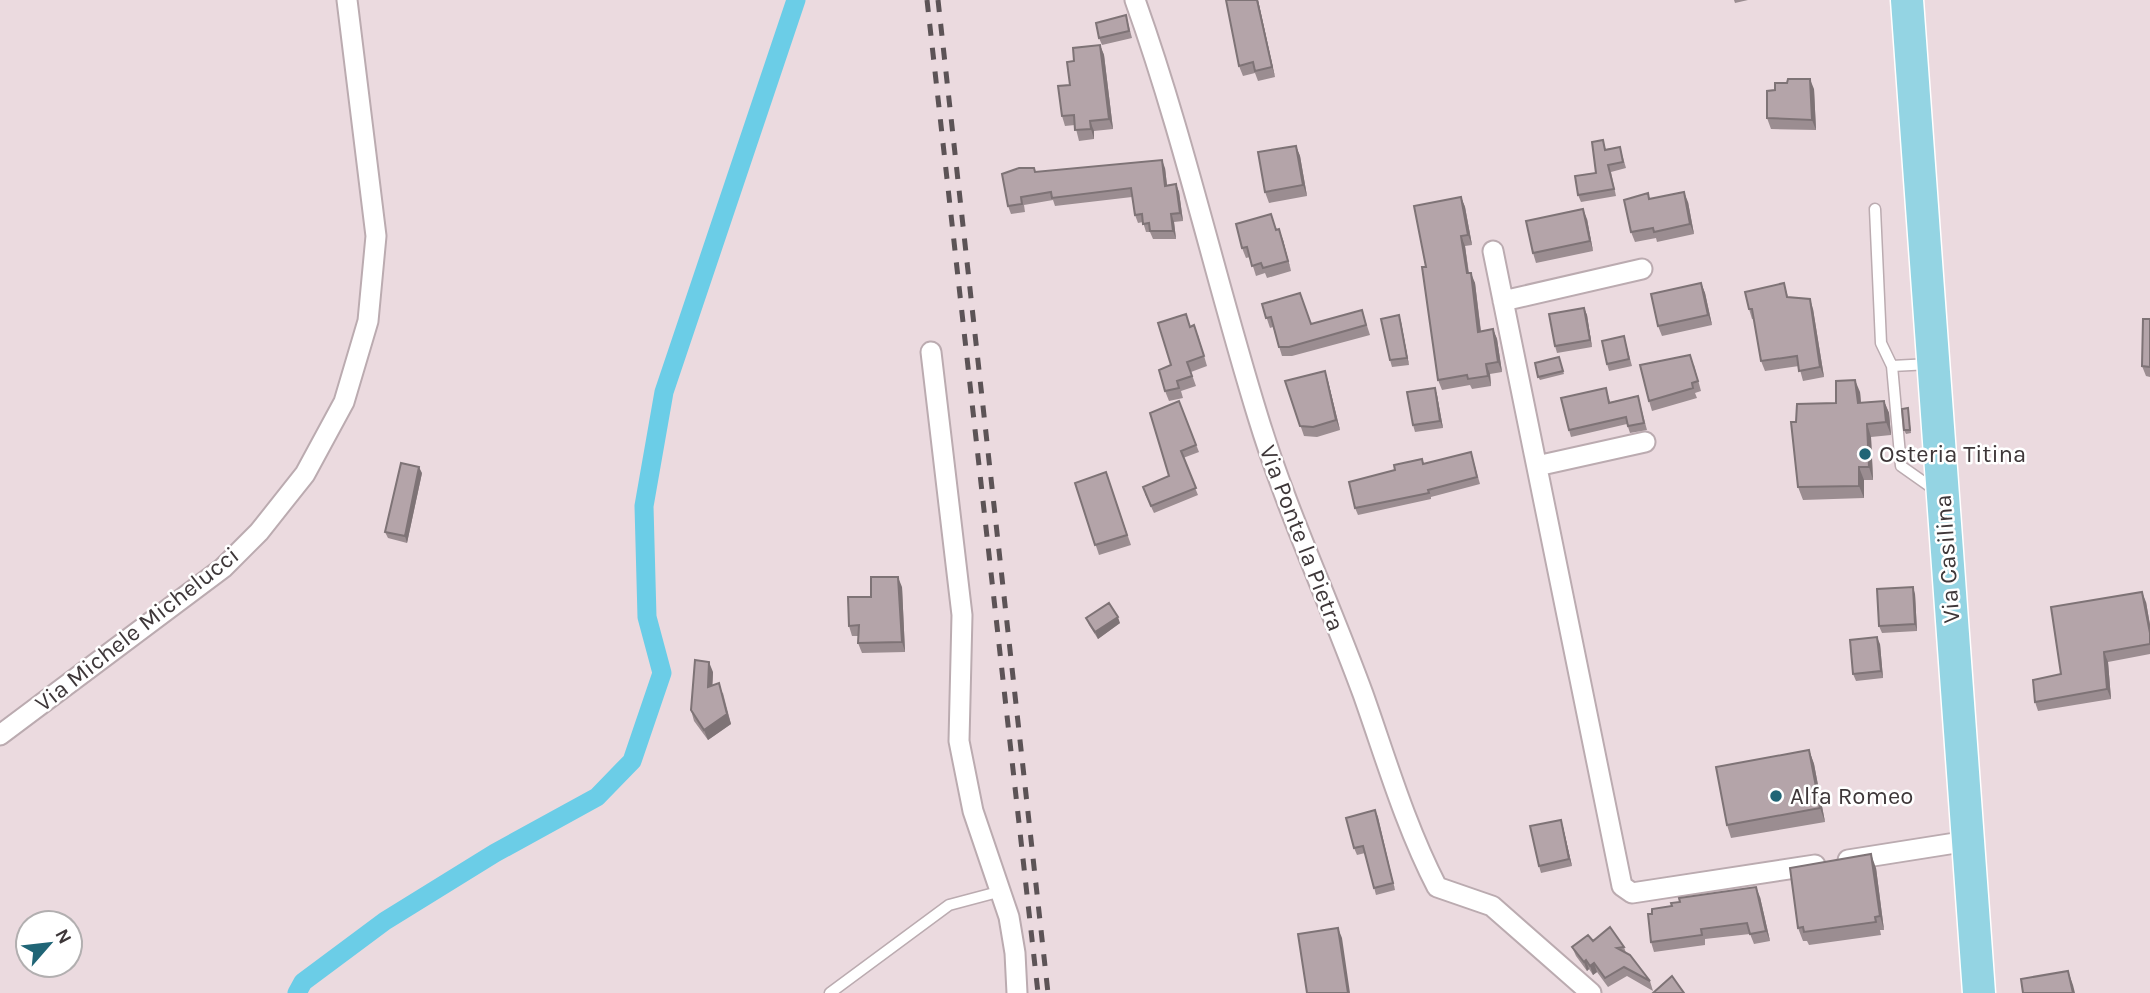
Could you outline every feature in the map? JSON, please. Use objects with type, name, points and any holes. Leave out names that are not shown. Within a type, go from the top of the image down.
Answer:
[{"type":"main road","name":"Via Casilina","points":[[1907,0],[1979,993]]},
{"type":"street","name":"Via Michele Michelucci","points":[[0,735],[232,559],[259,532],[304,474],[344,402],[368,321],[376,236],[347,0]]},
{"type":"street","name":"Via Ponte la Pietra","points":[[1135,0],[1167,89],[1258,417],[1298,536],[1362,692],[1413,842],[1437,887],[1492,906],[1591,993]]},
{"type":"street","points":[[1493,251],[1622,886],[1632,893],[1968,841]]},
{"type":"street","points":[[1503,301],[1642,269]]},
{"type":"street","points":[[930,352],[962,615],[959,741],[973,811],[998,892],[1009,917],[1015,953],[1017,993]]},
{"type":"street","points":[[1537,466],[1645,442]]},
{"type":"lane","points":[[1875,209],[1881,343],[1892,366],[1901,466],[1943,496]]},
{"type":"lane","points":[[1892,366],[1934,364]]},
{"type":"lane","points":[[830,993],[950,905],[998,892]]},
{"type":"building","points":[[1226,0],[1257,0],[1272,67],[1255,71],[1253,62],[1239,66]]},
{"type":"building","points":[[1126,15],[1129,31],[1099,38],[1096,23]]},
{"type":"building","points":[[1100,45],[1109,119],[1090,121],[1091,129],[1075,130],[1074,115],[1062,116],[1058,86],[1070,85],[1067,62],[1074,61],[1073,48]]},
{"type":"building","points":[[1788,79],[1810,79],[1812,120],[1767,118],[1767,91],[1775,90],[1775,83],[1787,83]]},
{"type":"building","points":[[1603,140],[1605,150],[1620,147],[1623,162],[1608,165],[1614,189],[1578,195],[1575,176],[1596,173],[1592,142]]},
{"type":"building","points":[[1296,146],[1303,185],[1265,192],[1258,152]]},
{"type":"building","points":[[1162,160],[1165,186],[1176,184],[1180,213],[1171,214],[1173,231],[1150,231],[1149,223],[1143,224],[1142,214],[1135,215],[1131,188],[1052,198],[1051,192],[1021,197],[1022,204],[1008,206],[1002,174],[1019,168],[1034,168],[1035,172]]},
{"type":"building","points":[[1684,192],[1690,224],[1654,232],[1653,228],[1631,232],[1624,200],[1648,193],[1649,199]]},
{"type":"building","points":[[1461,197],[1468,235],[1461,236],[1467,273],[1471,273],[1478,332],[1493,329],[1498,362],[1486,364],[1488,376],[1468,379],[1467,375],[1438,380],[1422,267],[1426,267],[1414,206]]},
{"type":"building","points":[[1583,209],[1590,241],[1533,253],[1526,221]]},
{"type":"building","points":[[1271,214],[1276,230],[1279,229],[1288,261],[1263,268],[1261,263],[1252,266],[1247,247],[1242,248],[1236,224]]},
{"type":"building","points":[[1701,283],[1708,315],[1658,326],[1651,294]]},
{"type":"building","points":[[1784,283],[1787,297],[1810,299],[1820,367],[1799,371],[1797,356],[1761,361],[1752,309],[1749,309],[1745,292]]},
{"type":"building","points":[[1300,293],[1311,324],[1362,310],[1366,325],[1289,347],[1279,347],[1271,317],[1266,318],[1262,304]]},
{"type":"building","points":[[1584,308],[1590,340],[1555,346],[1549,314]]},
{"type":"building","points":[[1186,314],[1190,327],[1194,325],[1204,356],[1187,362],[1192,376],[1177,381],[1179,388],[1165,391],[1159,370],[1171,365],[1158,323]]},
{"type":"building","points":[[1399,315],[1407,358],[1390,360],[1381,319]]},
{"type":"building","points":[[2143,319],[2150,319],[2150,367],[2142,366]]},
{"type":"building","points":[[1624,336],[1629,359],[1607,364],[1602,341]]},
{"type":"building","points":[[1690,355],[1698,381],[1692,383],[1693,388],[1649,401],[1640,365]]},
{"type":"building","points":[[1559,357],[1563,371],[1538,377],[1535,363]]},
{"type":"building","points":[[1325,371],[1336,420],[1313,427],[1300,426],[1285,381]]},
{"type":"building","points":[[1855,380],[1858,403],[1884,401],[1886,422],[1867,424],[1869,467],[1859,467],[1859,486],[1798,487],[1791,422],[1796,422],[1797,404],[1836,403],[1836,381]]},
{"type":"building","points":[[1435,388],[1440,421],[1413,425],[1407,392]]},
{"type":"building","points":[[1606,388],[1609,403],[1638,396],[1644,423],[1628,426],[1626,417],[1569,430],[1561,398]]},
{"type":"building","points":[[1179,401],[1196,445],[1181,451],[1196,488],[1151,506],[1143,487],[1169,476],[1150,413]]},
{"type":"building","points":[[1908,408],[1910,430],[1904,430],[1902,409]]},
{"type":"building","points":[[1471,452],[1477,477],[1428,490],[1429,493],[1355,508],[1349,482],[1395,470],[1394,465],[1422,459],[1423,464]]},
{"type":"building","points":[[401,463],[419,467],[405,536],[385,532]]},
{"type":"building","points":[[1106,472],[1127,535],[1095,545],[1075,483]]},
{"type":"building","points":[[871,577],[898,577],[902,642],[858,643],[859,625],[849,626],[848,597],[871,597]]},
{"type":"building","points":[[1913,587],[1915,624],[1879,626],[1877,589]]},
{"type":"building","points":[[2142,592],[2150,644],[2104,652],[2107,689],[2035,702],[2033,680],[2061,674],[2051,607]]},
{"type":"building","points":[[1109,603],[1118,617],[1095,632],[1086,618]]},
{"type":"building","points":[[1877,637],[1881,671],[1853,674],[1850,640]]},
{"type":"building","points":[[695,660],[709,662],[708,687],[719,683],[727,714],[704,730],[691,710]]},
{"type":"building","points":[[1809,750],[1820,808],[1727,825],[1716,767]]},
{"type":"building","points":[[1375,810],[1393,883],[1374,888],[1363,846],[1354,848],[1346,818]]},
{"type":"building","points":[[1561,820],[1569,859],[1539,866],[1530,826]]},
{"type":"building","points":[[1871,854],[1880,916],[1875,917],[1876,922],[1804,932],[1803,927],[1798,928],[1790,868]]},
{"type":"building","points":[[1756,887],[1766,931],[1750,934],[1747,923],[1701,929],[1702,935],[1651,942],[1648,914],[1652,914],[1652,909],[1672,906],[1671,903],[1680,902],[1679,898]]},
{"type":"building","points":[[1610,927],[1624,947],[1617,948],[1630,955],[1650,981],[1624,967],[1605,978],[1594,963],[1590,966],[1586,960],[1584,962],[1572,947],[1588,935],[1593,941]]},
{"type":"building","points":[[1338,928],[1348,993],[1307,993],[1298,934]]},
{"type":"building","points":[[2068,971],[2073,993],[2023,993],[2021,979]]},
{"type":"building","points":[[1672,976],[1684,993],[1653,993]]},
{"type":"waterway","points":[[297,993],[303,982],[385,921],[495,853],[597,797],[632,761],[662,673],[647,617],[644,506],[664,392],[796,0]]},
{"type":"railway","points":[[927,0],[1038,993]]},
{"type":"railway","points":[[938,0],[1048,993]]},
{"type":"place","name":"Osteria Titina","points":[[1865,454]]},
{"type":"place","name":"Alfa Romeo","points":[[1776,796]]}]
